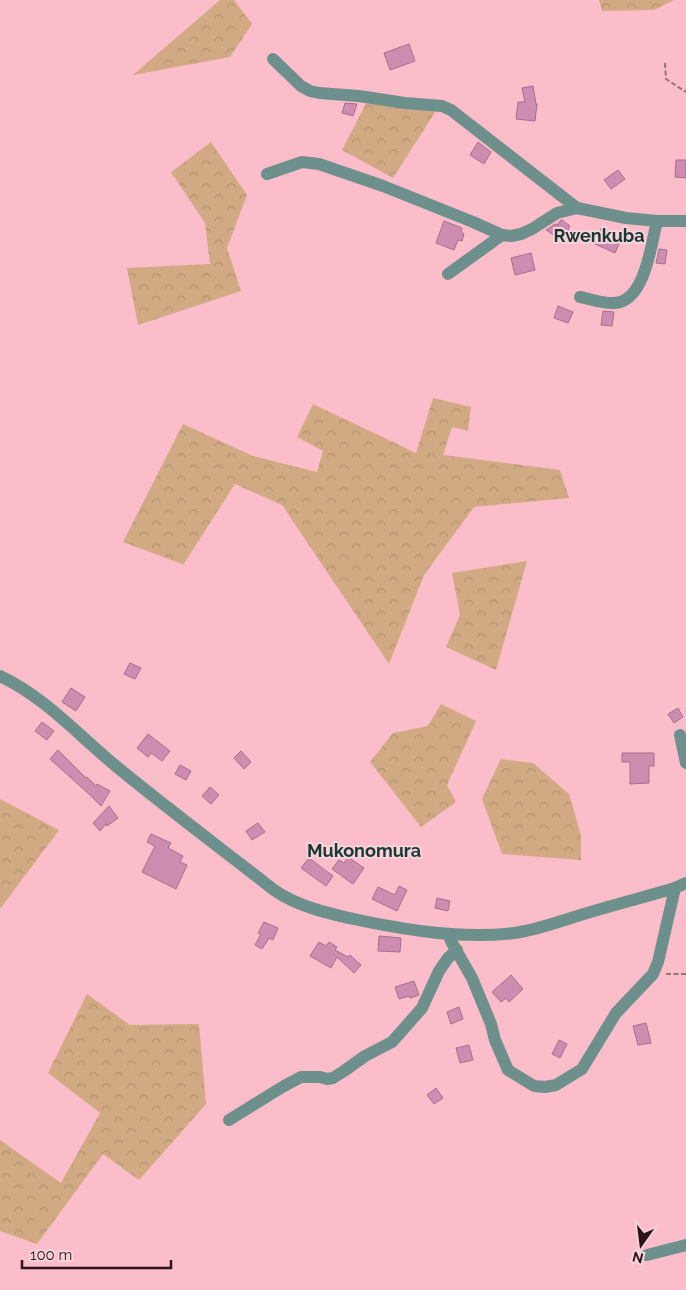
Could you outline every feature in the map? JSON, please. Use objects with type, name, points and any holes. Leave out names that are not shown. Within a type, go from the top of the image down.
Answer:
[{"type":"street","points":[[273,59],[301,86],[319,93],[442,106],[451,110],[577,208]]},
{"type":"street","points":[[267,174],[302,162],[319,164],[383,186],[502,235],[522,234],[557,213],[577,208],[626,218],[686,221]]},
{"type":"street","points":[[580,297],[616,303],[632,295],[640,282],[657,221]]},
{"type":"street","points":[[448,274],[502,235]]},
{"type":"street","points":[[0,676],[16,684],[43,703],[117,767],[284,897],[300,905],[374,923],[448,934],[502,934],[538,929],[681,886]]},
{"type":"street","points":[[680,734],[686,763]]},
{"type":"street","points":[[448,934],[472,978],[508,1070],[534,1086],[556,1085],[582,1069],[616,1014],[653,974],[681,886]]},
{"type":"street","points":[[229,1120],[301,1077],[333,1078],[365,1056],[392,1042],[422,1008],[439,971],[448,958],[457,950]]},
{"type":"street","points":[[647,1255],[686,1245]]},
{"type":"path","points":[[665,62],[666,79],[686,92]]},
{"type":"path","points":[[653,974],[686,974]]},
{"type":"green space","points":[[220,0],[234,0],[252,24],[230,57],[133,75]]},
{"type":"green space","points":[[599,0],[674,0],[654,10],[602,11]]},
{"type":"green space","points":[[372,92],[437,109],[393,178],[342,150]]},
{"type":"green space","points":[[211,142],[247,195],[227,248],[241,291],[138,325],[127,268],[210,264],[205,223],[171,172]]},
{"type":"green space","points":[[433,398],[471,407],[468,431],[452,427],[443,455],[560,470],[569,498],[474,507],[424,575],[389,664],[282,505],[235,484],[183,565],[123,542],[183,424],[253,456],[317,472],[323,451],[297,437],[313,404],[416,453]]},
{"type":"green space","points":[[527,561],[496,670],[446,647],[460,615],[452,573]]},
{"type":"green space","points":[[441,704],[476,721],[447,785],[456,802],[421,827],[370,762],[393,733],[428,726]]},
{"type":"green space","points":[[501,759],[533,763],[569,794],[581,835],[581,860],[502,854],[482,799]]},
{"type":"green space","points":[[0,799],[59,830],[0,909]]},
{"type":"green space","points":[[87,994],[130,1025],[199,1024],[206,1104],[139,1180],[103,1154],[37,1244],[0,1231],[0,1140],[61,1183],[100,1113],[48,1073]]},
{"type":"building","points":[[409,44],[415,61],[390,70],[384,53]]},
{"type":"building","points":[[533,86],[537,104],[535,121],[516,119],[518,102],[525,102],[522,88]]},
{"type":"building","points":[[345,103],[357,104],[353,116],[342,113]]},
{"type":"building","points":[[478,142],[491,152],[484,164],[470,155]]},
{"type":"building","points":[[676,160],[686,160],[686,178],[675,177]]},
{"type":"building","points":[[618,170],[625,179],[611,189],[604,180]]},
{"type":"building","points":[[561,220],[570,226],[568,229],[572,232],[564,242],[546,230],[555,224],[557,225]]},
{"type":"building","points":[[444,221],[462,228],[461,232],[464,234],[462,241],[458,240],[454,250],[436,243]]},
{"type":"building","points":[[601,228],[622,237],[615,253],[595,244]]},
{"type":"building","points":[[659,249],[667,250],[665,264],[656,263]]},
{"type":"building","points":[[531,253],[535,270],[515,275],[511,258]]},
{"type":"building","points":[[558,306],[573,312],[568,323],[554,318]]},
{"type":"building","points":[[603,311],[614,312],[612,326],[601,325]]},
{"type":"building","points":[[130,663],[141,668],[135,679],[124,674]]},
{"type":"building","points":[[71,688],[85,697],[76,711],[62,702]]},
{"type":"building","points":[[678,708],[683,717],[674,723],[668,714]]},
{"type":"building","points":[[42,722],[54,731],[47,740],[35,731]]},
{"type":"building","points":[[148,734],[170,751],[162,761],[151,753],[148,757],[137,748]]},
{"type":"building","points":[[58,750],[96,786],[97,784],[110,791],[101,806],[50,759]]},
{"type":"building","points":[[241,751],[251,762],[244,769],[234,758]]},
{"type":"building","points":[[622,753],[654,753],[654,766],[649,766],[649,783],[630,784],[630,762],[622,762]]},
{"type":"building","points":[[180,765],[191,771],[186,780],[175,774]]},
{"type":"building","points":[[210,787],[219,795],[211,804],[202,796]]},
{"type":"building","points":[[109,806],[118,818],[107,826],[106,824],[100,831],[93,823]]},
{"type":"building","points":[[258,823],[265,832],[252,840],[246,831]]},
{"type":"building","points":[[151,834],[171,843],[168,848],[183,856],[180,862],[187,865],[176,889],[142,872],[155,846],[147,842]]},
{"type":"building","points":[[348,857],[364,868],[353,884],[332,869],[339,860],[344,863]]},
{"type":"building","points":[[309,858],[333,876],[326,886],[301,868]]},
{"type":"building","points":[[399,886],[407,890],[397,911],[372,899],[378,887],[395,895]]},
{"type":"building","points":[[437,898],[450,901],[448,911],[435,908]]},
{"type":"building","points":[[264,922],[278,928],[273,940],[269,938],[262,949],[255,945],[261,934],[258,933]]},
{"type":"building","points":[[379,936],[401,938],[400,952],[378,951]]},
{"type":"building","points":[[319,942],[326,946],[329,942],[337,947],[335,950],[348,957],[350,955],[361,965],[354,973],[337,957],[331,968],[310,956]]},
{"type":"building","points":[[511,975],[523,989],[509,1002],[506,998],[501,1002],[492,992]]},
{"type":"building","points":[[414,981],[419,995],[399,999],[395,987]]},
{"type":"building","points":[[459,1007],[463,1019],[451,1024],[447,1012]]},
{"type":"building","points":[[646,1023],[651,1043],[638,1045],[633,1026]]},
{"type":"building","points":[[559,1040],[567,1044],[560,1058],[552,1054]]},
{"type":"building","points":[[469,1045],[473,1060],[460,1063],[456,1048]]},
{"type":"building","points":[[436,1088],[443,1098],[434,1104],[427,1095]]},
{"type":"district","name":"Rwenkuba","points":[[599,236]]},
{"type":"district","name":"Mukonomura","points":[[364,851]]}]
